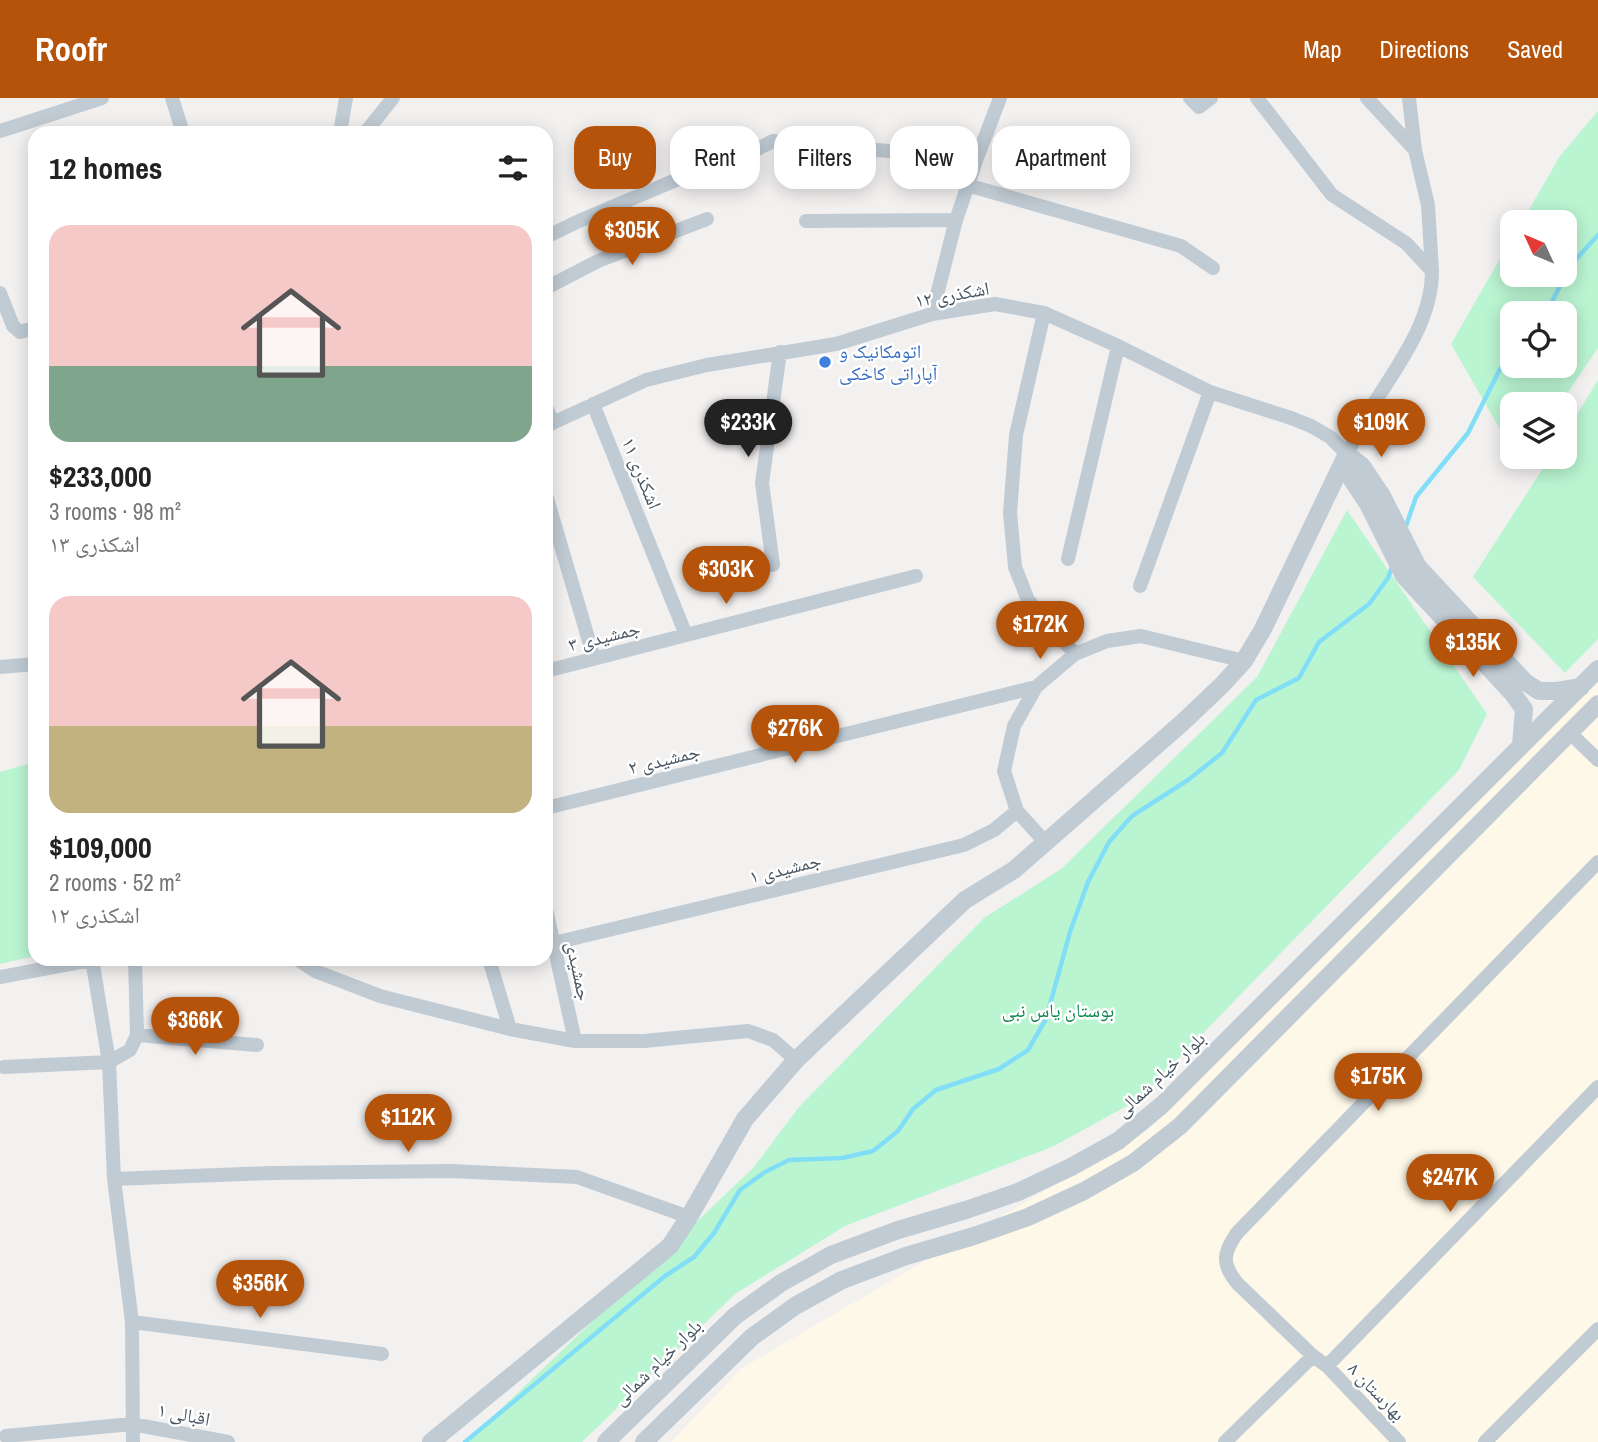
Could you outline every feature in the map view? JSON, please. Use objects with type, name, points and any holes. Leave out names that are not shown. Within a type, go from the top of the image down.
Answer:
[{"type":"street","points":[[0,131],[102,98]]},
{"type":"street","points":[[172,98],[181,126]]},
{"type":"street","points":[[341,126],[346,98]]},
{"type":"street","points":[[371,126],[393,98]]},
{"type":"street","points":[[978,155],[1000,98]]},
{"type":"street","points":[[1190,98],[1199,107],[1212,98]]},
{"type":"street","points":[[1257,98],[1332,195],[1406,243],[1432,271]]},
{"type":"street","points":[[1367,98],[1415,150]]},
{"type":"street","points":[[430,1442],[670,1246],[745,1119],[796,1060],[965,900],[1014,870],[1182,723],[1244,661],[1263,629],[1373,405],[1407,354],[1432,288],[1428,205],[1415,150],[1409,98]]},
{"type":"street","points":[[553,234],[695,172],[746,155],[773,141],[890,151]]},
{"type":"street","points":[[978,188],[1181,246],[1213,268]]},
{"type":"street","points":[[932,314],[966,189]]},
{"type":"street","points":[[553,284],[598,261],[707,219]]},
{"type":"street","points":[[806,221],[956,220]]},
{"type":"street","points":[[0,293],[13,327],[20,332],[28,330]]},
{"type":"street","name":"اشکذری ۱۲","points":[[553,423],[646,380],[707,365],[836,344],[932,314],[995,304],[1044,313],[1118,346],[1210,393],[1311,426],[1330,438],[1347,454]]},
{"type":"street","points":[[1044,313],[1016,435],[1010,513],[1015,567],[1028,600],[1075,654]]},
{"type":"street","points":[[1068,559],[1118,346]]},
{"type":"street","points":[[773,565],[762,483],[780,352]]},
{"type":"street","points":[[1140,586],[1210,393]]},
{"type":"street","name":"اشکذری ۱۱","points":[[593,404],[686,635]]},
{"type":"street","points":[[1347,454],[1349,475],[1375,500],[1404,576],[1440,604],[1525,682],[1539,691],[1581,687]]},
{"type":"street","points":[[553,519],[594,658]]},
{"type":"street","name":"جمشیدی ۳","points":[[553,669],[916,576]]},
{"type":"street","points":[[1440,604],[1524,709],[1521,746]]},
{"type":"street","points":[[1045,842],[1017,811],[1004,771],[1014,726],[1036,687],[1075,654],[1107,641],[1141,636],[1244,661]]},
{"type":"street","points":[[0,667],[28,665]]},
{"type":"street","name":"بلوار خیام شمالی","points":[[606,1442],[735,1315],[781,1283],[831,1255],[898,1230],[1018,1192],[1072,1167],[1118,1141],[1162,1105],[1598,669]]},
{"type":"street","name":"جمشیدی ۲","points":[[553,806],[1036,687]]},
{"type":"street","points":[[644,1442],[752,1336],[795,1307],[842,1280],[906,1256],[1028,1217],[1084,1191],[1133,1163],[1181,1126],[1598,704]]},
{"type":"street","points":[[1570,733],[1598,760]]},
{"type":"street","name":"جمشیدی ۱","points":[[554,943],[964,845],[993,830],[1017,811]]},
{"type":"street","name":"بهارستان ۸","points":[[1399,1442],[1326,1366],[1312,1356],[1229,1274],[1225,1260],[1228,1246],[1237,1233],[1598,862]]},
{"type":"street","name":"جمشیدی","points":[[553,939],[575,1041]]},
{"type":"street","points":[[1303,965],[1321,984]]},
{"type":"street","points":[[0,977],[57,966]]},
{"type":"street","points":[[95,966],[109,1062],[114,1179],[132,1322],[133,1442]]},
{"type":"street","points":[[4,1068],[109,1062],[130,1050],[137,1035],[135,966]]},
{"type":"street","points":[[308,966],[380,996],[510,1029],[575,1041],[644,1041],[748,1031],[774,1040],[796,1060]]},
{"type":"street","points":[[491,966],[510,1029]]},
{"type":"street","points":[[137,1035],[257,1045]]},
{"type":"street","points":[[1326,1366],[1598,1087]]},
{"type":"street","points":[[114,1179],[438,1171],[577,1177],[689,1217]]},
{"type":"street","points":[[132,1322],[382,1354]]},
{"type":"street","points":[[1485,1442],[1598,1329]]},
{"type":"street","points":[[1225,1442],[1312,1356]]},
{"type":"street","name":"اقبالی ۱","points":[[6,1436],[132,1423],[228,1442]]},
{"type":"shaded area","points":[[1598,674],[1598,1442],[671,1442],[742,1368],[1147,1131]]},
{"type":"green space","points":[[1598,111],[1598,348],[1568,392],[1500,392],[1500,429],[1451,344],[1500,259],[1500,287],[1577,287],[1577,210],[1529,210],[1560,156]]},
{"type":"green space","points":[[1598,380],[1598,639],[1565,673],[1473,577],[1542,469],[1577,469],[1577,414]]},
{"type":"green space","name":"بوستان یاس نبی","points":[[1347,510],[1487,714],[1459,770],[1138,1100],[1052,1147],[845,1226],[735,1294],[582,1442],[466,1442],[754,1167],[799,1107],[984,918],[1061,869],[1257,677]]},
{"type":"green space","points":[[28,764],[28,958],[0,964],[0,772]]},
{"type":"waterway","points":[[1552,301],[1571,265],[1598,235]]},
{"type":"waterway","points":[[1405,529],[1416,497],[1468,433],[1500,369]]},
{"type":"waterway","points":[[465,1442],[665,1276],[694,1257],[714,1233],[740,1190],[765,1172],[789,1160],[842,1158],[873,1151],[898,1131],[913,1109],[936,1090],[999,1069],[1028,1050],[1046,1019],[1070,932],[1088,882],[1109,842],[1132,816],[1188,780],[1222,753],[1256,700],[1299,678],[1319,642],[1369,604],[1388,578],[1392,567]]},
{"type":"place","name":"اتومکانیک و آپاراتی کاخکی","points":[[825,362]]}]
